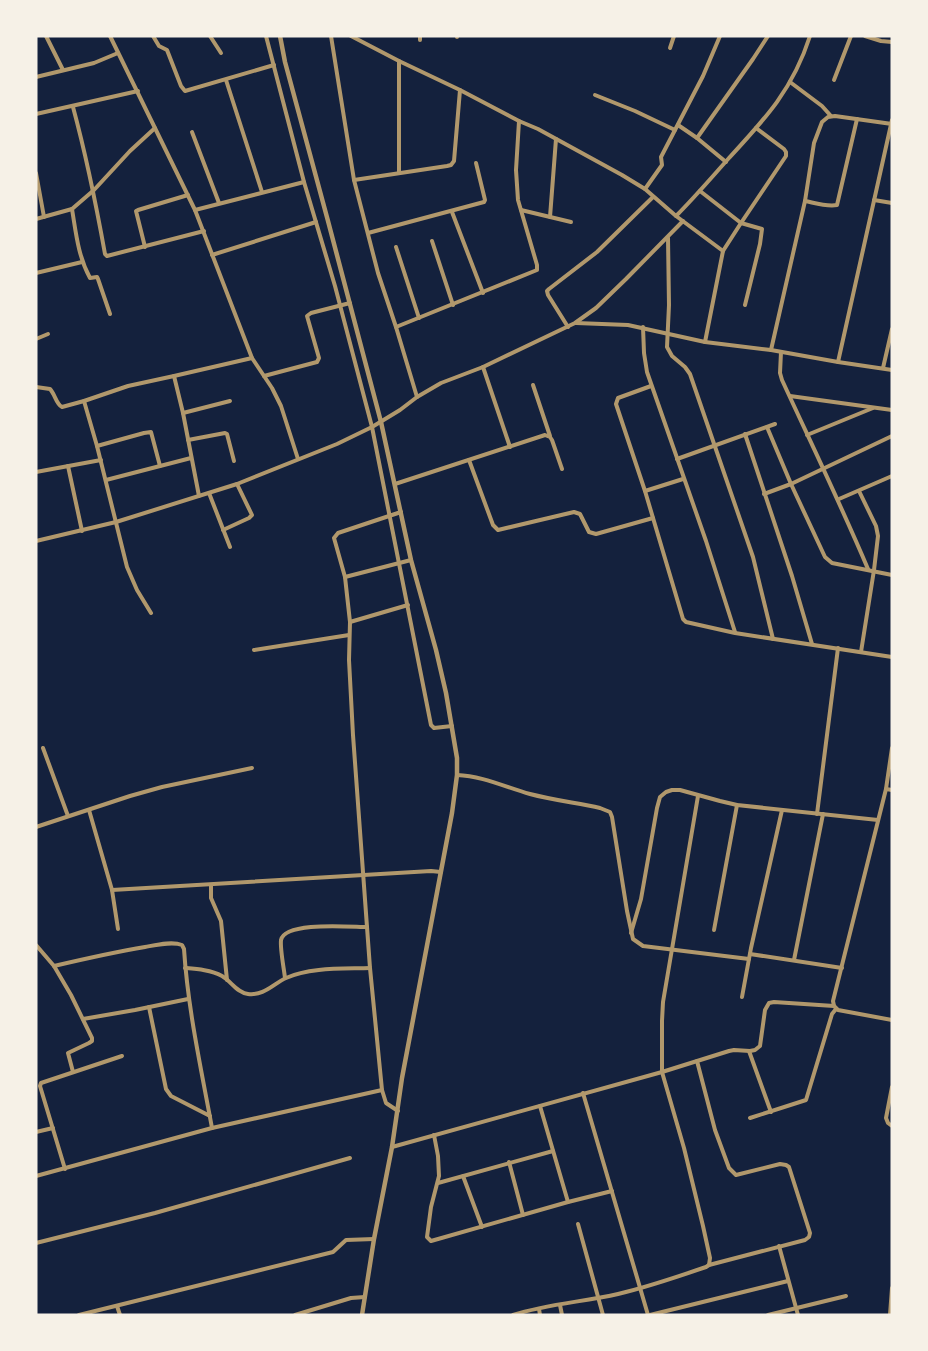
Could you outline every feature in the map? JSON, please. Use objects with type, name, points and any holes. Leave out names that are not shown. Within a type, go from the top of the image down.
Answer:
[{"type":"street","points":[[46,36],[63,70]]},
{"type":"street","points":[[110,36],[195,210],[252,358],[281,405],[298,459]]},
{"type":"street","points":[[153,36],[159,46],[167,51],[185,91],[274,65]]},
{"type":"street","points":[[210,36],[222,53]]},
{"type":"street","points":[[266,36],[304,182],[345,304],[376,424],[395,484],[395,514],[405,561],[408,605],[431,725],[434,728],[452,726]]},
{"type":"street","points":[[280,36],[376,424],[405,561],[438,660],[457,758],[452,813],[436,871],[402,1078],[393,1109],[392,1147],[362,1297],[362,1315]]},
{"type":"street","points":[[332,36],[354,180],[378,273],[417,397]]},
{"type":"street","points":[[351,36],[360,38],[399,61],[460,90],[613,170],[645,189],[676,216],[723,251]]},
{"type":"street","points":[[670,48],[674,36]]},
{"type":"street","points":[[645,189],[662,165],[660,157],[703,76],[720,36]]},
{"type":"street","points":[[697,138],[768,36]]},
{"type":"street","points":[[676,216],[766,117],[790,82],[803,57],[810,36]]},
{"type":"street","points":[[834,80],[851,36]]},
{"type":"street","points":[[865,36],[892,42]]},
{"type":"street","points":[[36,77],[94,63],[118,53]]},
{"type":"street","points":[[399,61],[399,173]]},
{"type":"street","points":[[226,80],[262,192]]},
{"type":"street","points":[[790,82],[822,106],[831,116]]},
{"type":"street","points":[[354,180],[453,164],[460,90]]},
{"type":"street","points":[[36,114],[138,91]]},
{"type":"street","points":[[595,95],[675,130]]},
{"type":"street","points":[[73,107],[94,190],[105,254],[110,256],[204,231]]},
{"type":"street","points":[[771,350],[805,201],[814,143],[822,122],[831,116],[892,123],[838,362]]},
{"type":"street","points":[[805,201],[837,205],[857,119]]},
{"type":"street","points":[[396,327],[483,293],[538,268],[518,200],[516,180],[519,121]]},
{"type":"street","points":[[678,125],[726,162]]},
{"type":"street","points":[[36,219],[72,209],[154,129]]},
{"type":"street","points":[[705,342],[723,251],[786,156],[784,149],[756,129]]},
{"type":"street","points":[[192,132],[219,203]]},
{"type":"street","points":[[550,217],[556,139]]},
{"type":"street","points":[[368,233],[484,202],[476,163]]},
{"type":"street","points":[[36,173],[44,217]]},
{"type":"street","points":[[195,210],[304,182]]},
{"type":"street","points":[[700,191],[741,222],[760,227],[762,232],[745,305]]},
{"type":"street","points":[[145,247],[136,211],[188,195]]},
{"type":"street","points":[[568,327],[547,291],[597,252],[653,197]]},
{"type":"street","points":[[874,200],[892,203]]},
{"type":"street","points":[[72,209],[82,262],[90,278],[98,279],[110,314]]},
{"type":"street","points":[[520,210],[571,222]]},
{"type":"street","points":[[452,212],[483,293]]},
{"type":"street","points":[[36,541],[116,522],[237,484],[337,444],[400,410],[441,383],[483,367],[575,323],[596,308],[683,221]]},
{"type":"street","points":[[213,255],[316,222]]},
{"type":"street","points":[[668,237],[667,347],[672,356],[690,374],[753,557],[773,639]]},
{"type":"street","points":[[432,241],[453,305]]},
{"type":"street","points":[[396,247],[419,318]]},
{"type":"street","points":[[36,273],[82,262]]},
{"type":"street","points":[[264,376],[317,362],[319,358],[307,316],[345,304]]},
{"type":"street","points":[[575,323],[644,327],[705,342],[771,350],[892,370]]},
{"type":"street","points":[[644,327],[644,354],[651,386],[706,541],[735,633]]},
{"type":"street","points":[[883,369],[892,328]]},
{"type":"street","points":[[36,339],[48,334]]},
{"type":"street","points":[[781,352],[780,373],[789,396],[839,499],[868,569]]},
{"type":"street","points":[[36,387],[50,388],[60,407],[84,402],[128,386],[252,358]]},
{"type":"street","points":[[483,367],[510,447]]},
{"type":"street","points":[[174,376],[199,496]]},
{"type":"street","points":[[533,385],[562,469]]},
{"type":"street","points":[[651,386],[618,398],[616,401],[683,619],[686,622],[735,633],[892,657]]},
{"type":"street","points":[[789,396],[892,410]]},
{"type":"street","points":[[183,413],[230,401]]},
{"type":"street","points":[[84,402],[98,446],[127,567],[137,590],[151,612]]},
{"type":"street","points":[[807,435],[875,407]]},
{"type":"street","points":[[677,459],[775,424]]},
{"type":"street","points":[[767,427],[791,484],[829,562],[892,575]]},
{"type":"street","points":[[98,446],[151,432],[160,466]]},
{"type":"street","points":[[188,440],[225,433],[234,461]]},
{"type":"street","points":[[744,434],[792,576],[812,644]]},
{"type":"street","points":[[395,484],[545,435],[550,437]]},
{"type":"street","points":[[764,494],[791,484],[892,436]]},
{"type":"street","points":[[106,480],[191,458]]},
{"type":"street","points":[[36,472],[101,460]]},
{"type":"street","points":[[469,460],[493,525],[498,530],[574,512],[580,514],[589,532],[596,534],[653,519]]},
{"type":"street","points":[[68,466],[82,531]]},
{"type":"street","points":[[839,499],[892,476]]},
{"type":"street","points":[[645,491],[683,479]]},
{"type":"street","points":[[223,530],[252,515],[237,484]]},
{"type":"street","points":[[859,491],[876,526],[877,550],[861,653]]},
{"type":"street","points":[[209,493],[230,547]]},
{"type":"street","points":[[393,1109],[384,1099],[382,1090],[362,875],[349,660],[350,622],[345,577],[334,536],[395,514]]},
{"type":"street","points":[[345,577],[405,561]]},
{"type":"street","points":[[350,622],[408,605]]},
{"type":"street","points":[[254,650],[349,635]]},
{"type":"street","points":[[817,814],[838,648]]},
{"type":"street","points":[[43,748],[68,816]]},
{"type":"street","points":[[750,1118],[806,1100],[835,1007],[833,1001],[886,789],[892,748]]},
{"type":"street","points":[[36,825],[130,796],[252,768]]},
{"type":"street","points":[[457,775],[478,777],[534,795],[610,812],[631,934],[633,939],[643,946],[794,960],[842,968]]},
{"type":"street","points":[[886,789],[892,790]]},
{"type":"street","points":[[631,934],[637,917],[660,797],[666,792],[680,790],[737,805],[878,820]]},
{"type":"street","points":[[698,796],[663,1002],[662,1072],[684,1148],[710,1258],[709,1264]]},
{"type":"street","points":[[714,930],[737,805]]},
{"type":"street","points":[[89,810],[112,890],[118,929]]},
{"type":"street","points":[[742,997],[782,810]]},
{"type":"street","points":[[794,960],[823,814]]},
{"type":"street","points":[[112,890],[436,871]]},
{"type":"street","points":[[211,885],[211,898],[221,921],[227,980]]},
{"type":"street","points":[[285,978],[281,940],[285,934],[308,927],[367,927]]},
{"type":"street","points":[[54,966],[117,952],[177,943],[182,945],[194,1036],[213,1128]]},
{"type":"street","points":[[37,949],[54,966],[91,1035],[92,1041],[68,1053],[73,1072]]},
{"type":"street","points":[[185,968],[212,972],[227,980],[241,992],[257,994],[296,974],[370,968]]},
{"type":"street","points":[[83,1019],[188,999]]},
{"type":"street","points":[[392,1147],[734,1050],[755,1050],[760,1046],[765,1010],[770,1003],[835,1007],[892,1020]]},
{"type":"street","points":[[149,1007],[166,1089],[171,1096],[210,1116]]},
{"type":"street","points":[[749,1051],[771,1112]]},
{"type":"street","points":[[65,1169],[41,1083],[122,1056]]},
{"type":"street","points":[[514,1315],[640,1288],[706,1268],[709,1264],[807,1239],[810,1233],[791,1171],[786,1165],[780,1164],[741,1174],[732,1172],[729,1168],[715,1130],[698,1061]]},
{"type":"street","points":[[892,1087],[886,1118],[892,1126]]},
{"type":"street","points":[[36,1176],[213,1128],[382,1090]]},
{"type":"street","points":[[36,1095],[43,1093]]},
{"type":"street","points":[[583,1093],[649,1315],[788,1281]]},
{"type":"street","points":[[540,1106],[568,1202]]},
{"type":"street","points":[[36,1132],[53,1128]]},
{"type":"street","points":[[434,1136],[439,1176],[431,1207],[428,1240],[434,1241],[612,1191]]},
{"type":"street","points":[[437,1183],[553,1151]]},
{"type":"street","points":[[36,1243],[154,1213],[350,1158]]},
{"type":"street","points":[[509,1162],[523,1215]]},
{"type":"street","points":[[463,1176],[482,1227]]},
{"type":"street","points":[[578,1224],[603,1315]]},
{"type":"street","points":[[79,1315],[334,1252],[346,1240],[374,1239]]},
{"type":"street","points":[[779,1246],[798,1315]]},
{"type":"street","points":[[890,1315],[892,1288]]},
{"type":"street","points":[[768,1315],[846,1296]]},
{"type":"street","points":[[295,1315],[354,1297],[362,1297]]},
{"type":"street","points":[[560,1305],[562,1315]]},
{"type":"street","points":[[117,1306],[120,1315]]},
{"type":"street","points":[[539,1309],[540,1315]]}]
